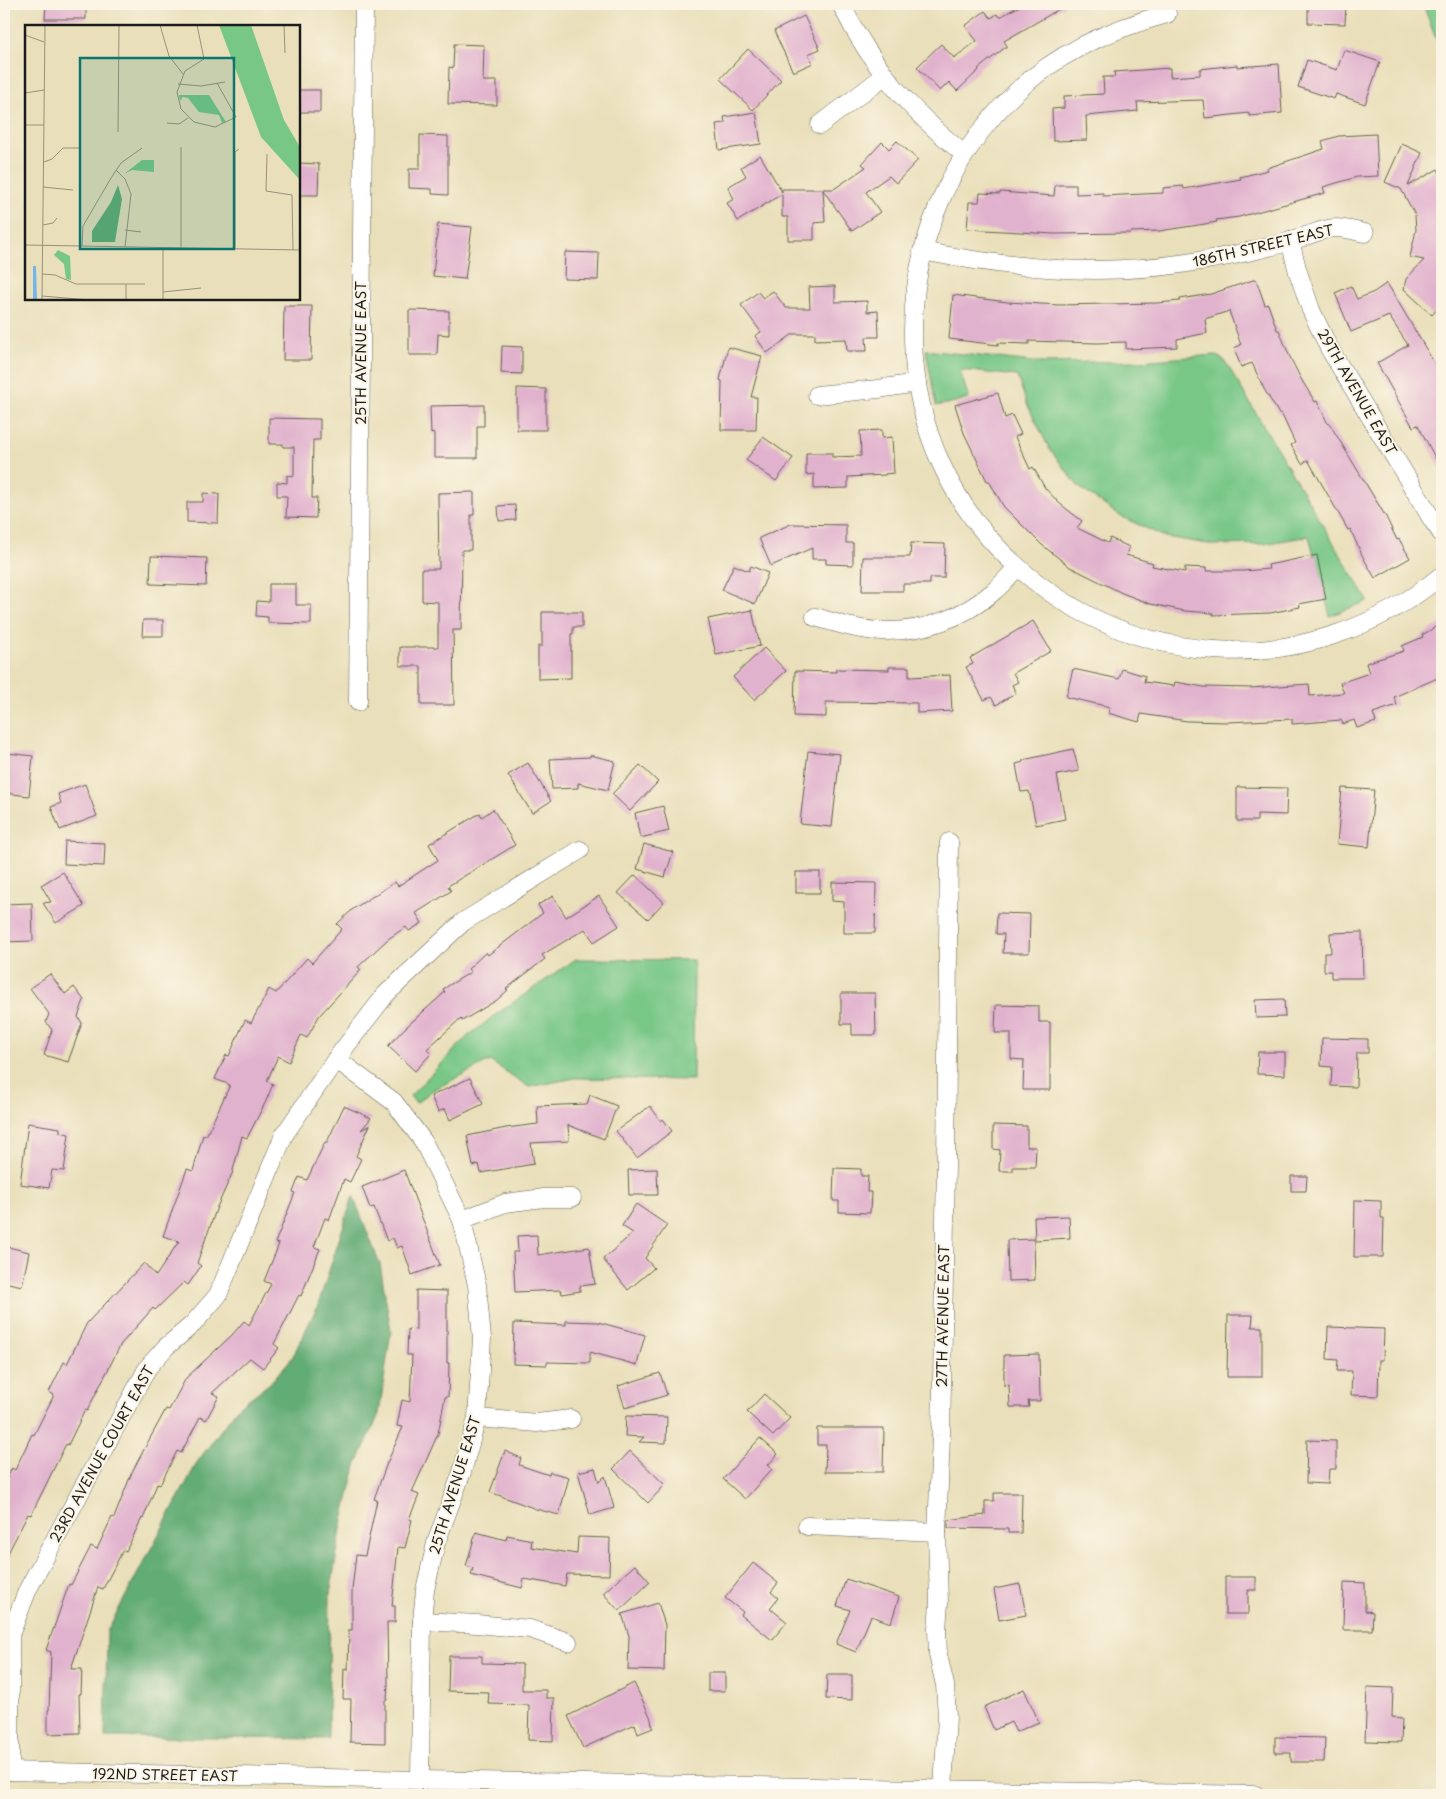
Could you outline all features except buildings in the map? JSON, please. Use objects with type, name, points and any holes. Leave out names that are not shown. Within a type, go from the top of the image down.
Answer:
[{"type":"street","name":"25TH AVENUE EAST","points":[[358,702],[364,4]]},
{"type":"street","points":[[841,4],[851,25],[884,76],[930,127],[964,154]]},
{"type":"street","points":[[1166,9],[1103,35],[1068,53],[1040,72],[988,122],[964,154],[947,183],[922,251],[915,290],[912,324],[917,383],[930,432],[949,478],[963,503],[983,530],[1018,567],[1041,586],[1069,605],[1098,621],[1130,634],[1162,643],[1196,649],[1229,651],[1263,650],[1302,644],[1345,632],[1376,618],[1401,605],[1442,575]]},
{"type":"street","points":[[820,125],[884,76]]},
{"type":"street","name":"186TH STREET EAST","points":[[922,251],[973,261],[1027,267],[1088,270],[1184,264],[1228,256],[1334,228],[1365,233]]},
{"type":"street","name":"29TH AVENUE EAST","points":[[1290,241],[1311,310],[1329,348],[1442,534]]},
{"type":"street","points":[[818,395],[917,383]]},
{"type":"street","points":[[815,617],[883,631],[907,630],[932,625],[958,616],[977,605],[1018,567]]},
{"type":"street","name":"27TH AVENUE EAST","points":[[943,1790],[947,1716],[944,1685],[938,1655],[937,1532],[946,1166],[949,842]]},
{"type":"street","name":"23RD AVENUE COURT EAST","points":[[7,1771],[10,1635],[28,1589],[148,1367],[166,1347],[193,1324],[218,1295],[284,1135],[336,1059],[386,994],[463,922],[580,850]]},
{"type":"street","name":"25TH AVENUE EAST","points":[[336,1059],[394,1102],[423,1141],[462,1220],[477,1285],[482,1338],[477,1418],[462,1472],[436,1543],[425,1590],[422,1621],[420,1780]]},
{"type":"street","points":[[462,1220],[505,1203],[544,1198],[572,1198]]},
{"type":"street","points":[[477,1418],[537,1423],[571,1419]]},
{"type":"street","points":[[807,1526],[937,1532]]},
{"type":"street","points":[[422,1621],[530,1629],[568,1642]]},
{"type":"street","name":"192ND STREET EAST","points":[[7,1771],[420,1780],[780,1791],[943,1790],[1256,1795]]},
{"type":"green space","points":[[1423,4],[1442,4],[1442,56]]},
{"type":"green space","points":[[926,350],[1042,363],[1139,361],[1215,355],[1225,361],[1368,601],[1330,616],[1309,536],[1263,544],[1215,545],[1165,537],[1120,516],[1080,488],[1050,450],[1027,404],[1017,376],[960,370],[969,399],[936,406]]},
{"type":"green space","points":[[576,959],[694,960],[693,1080],[575,1078],[529,1087],[490,1061],[433,1090],[416,1103],[410,1096],[468,1036]]},
{"type":"green space","points":[[353,1196],[380,1264],[391,1331],[379,1414],[356,1466],[342,1524],[330,1594],[328,1739],[105,1737],[107,1631],[198,1461],[238,1407],[269,1384],[292,1358],[318,1305]]}]
